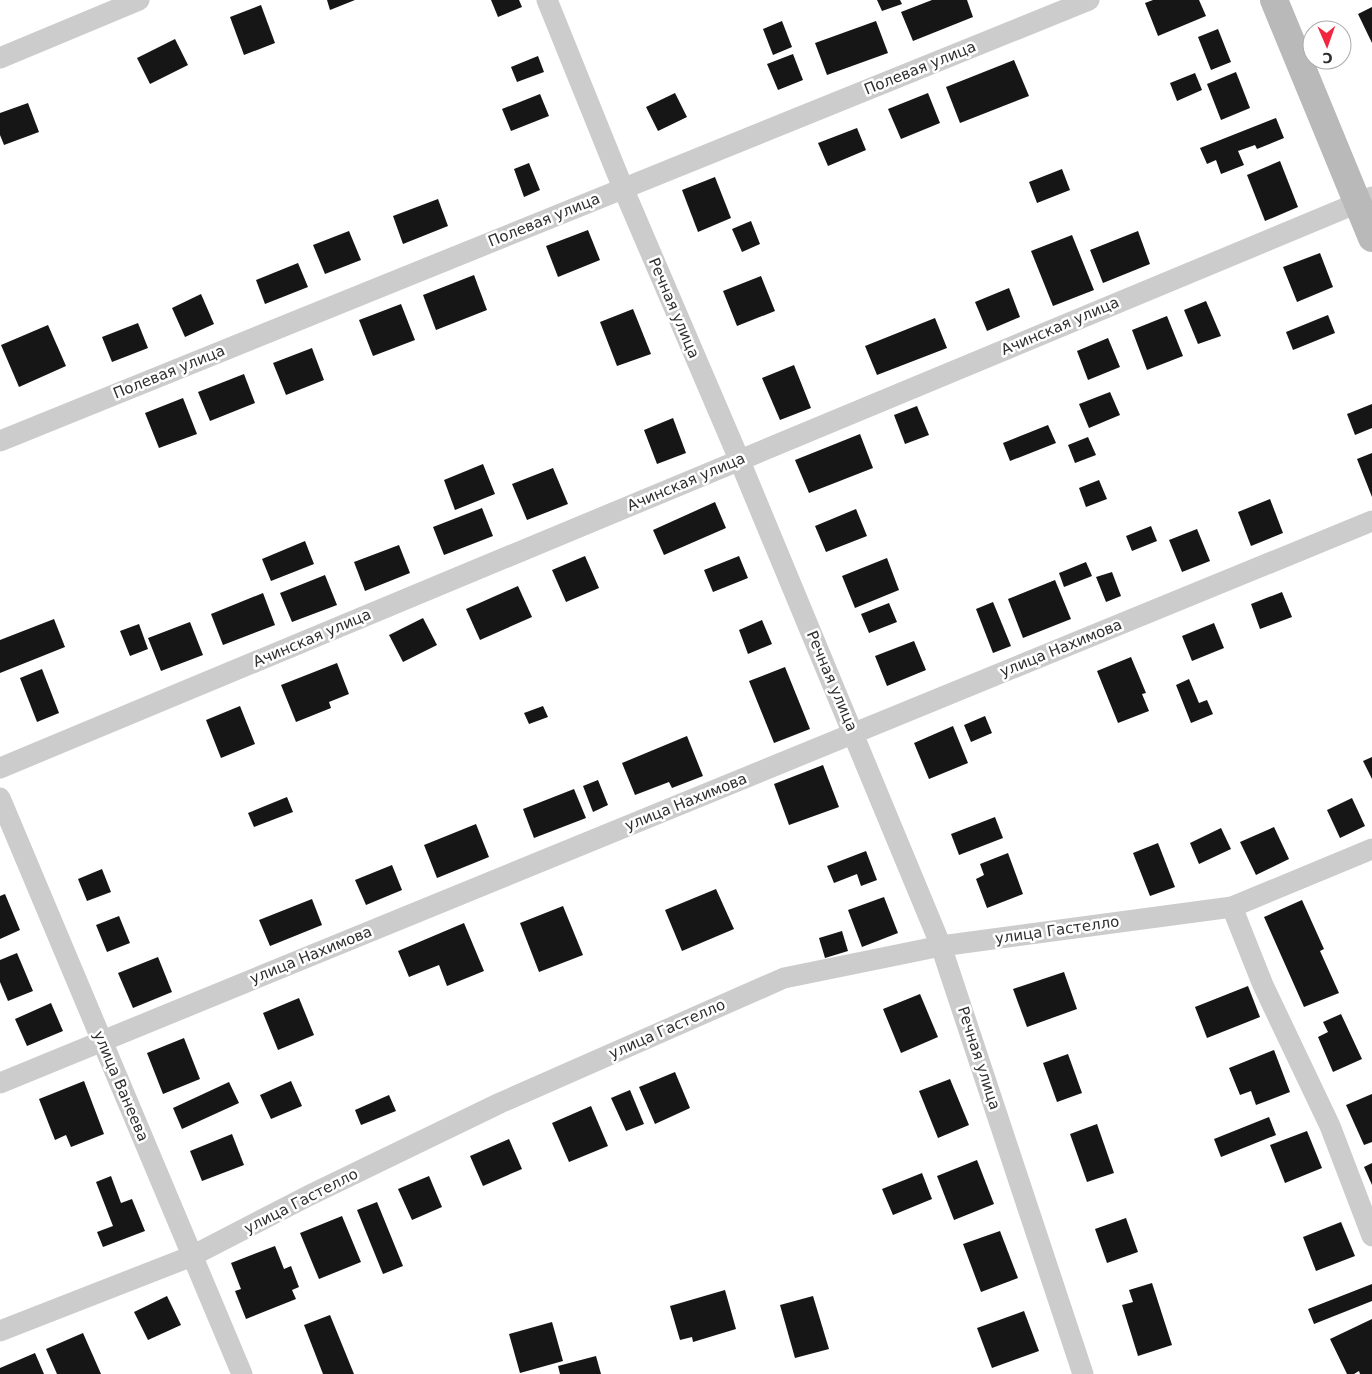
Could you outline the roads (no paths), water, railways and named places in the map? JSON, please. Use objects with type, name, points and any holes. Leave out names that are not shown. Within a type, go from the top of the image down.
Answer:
[{"type":"street","points":[[0,58],[139,0]]},
{"type":"street","name":"Речная улица","points":[[547,0],[622,188],[739,459],[941,946],[1083,1374]]},
{"type":"street","name":"Полевая улица","points":[[0,441],[1089,0]]},
{"type":"street","points":[[1274,0],[1365,200],[1372,238]]},
{"type":"street","name":"Ачинская улица","points":[[0,768],[1365,200]]},
{"type":"street","name":"улица Нахимова","points":[[0,1083],[1372,521]]},
{"type":"street","name":"улица Ванеева","points":[[0,798],[242,1374]]},
{"type":"street","name":"улица Гастелло","points":[[0,1331],[192,1256],[308,1196],[500,1103],[784,978],[941,946],[1232,907],[1372,849]]},
{"type":"street","points":[[1232,907],[1263,985],[1330,1126],[1372,1236]]}]
